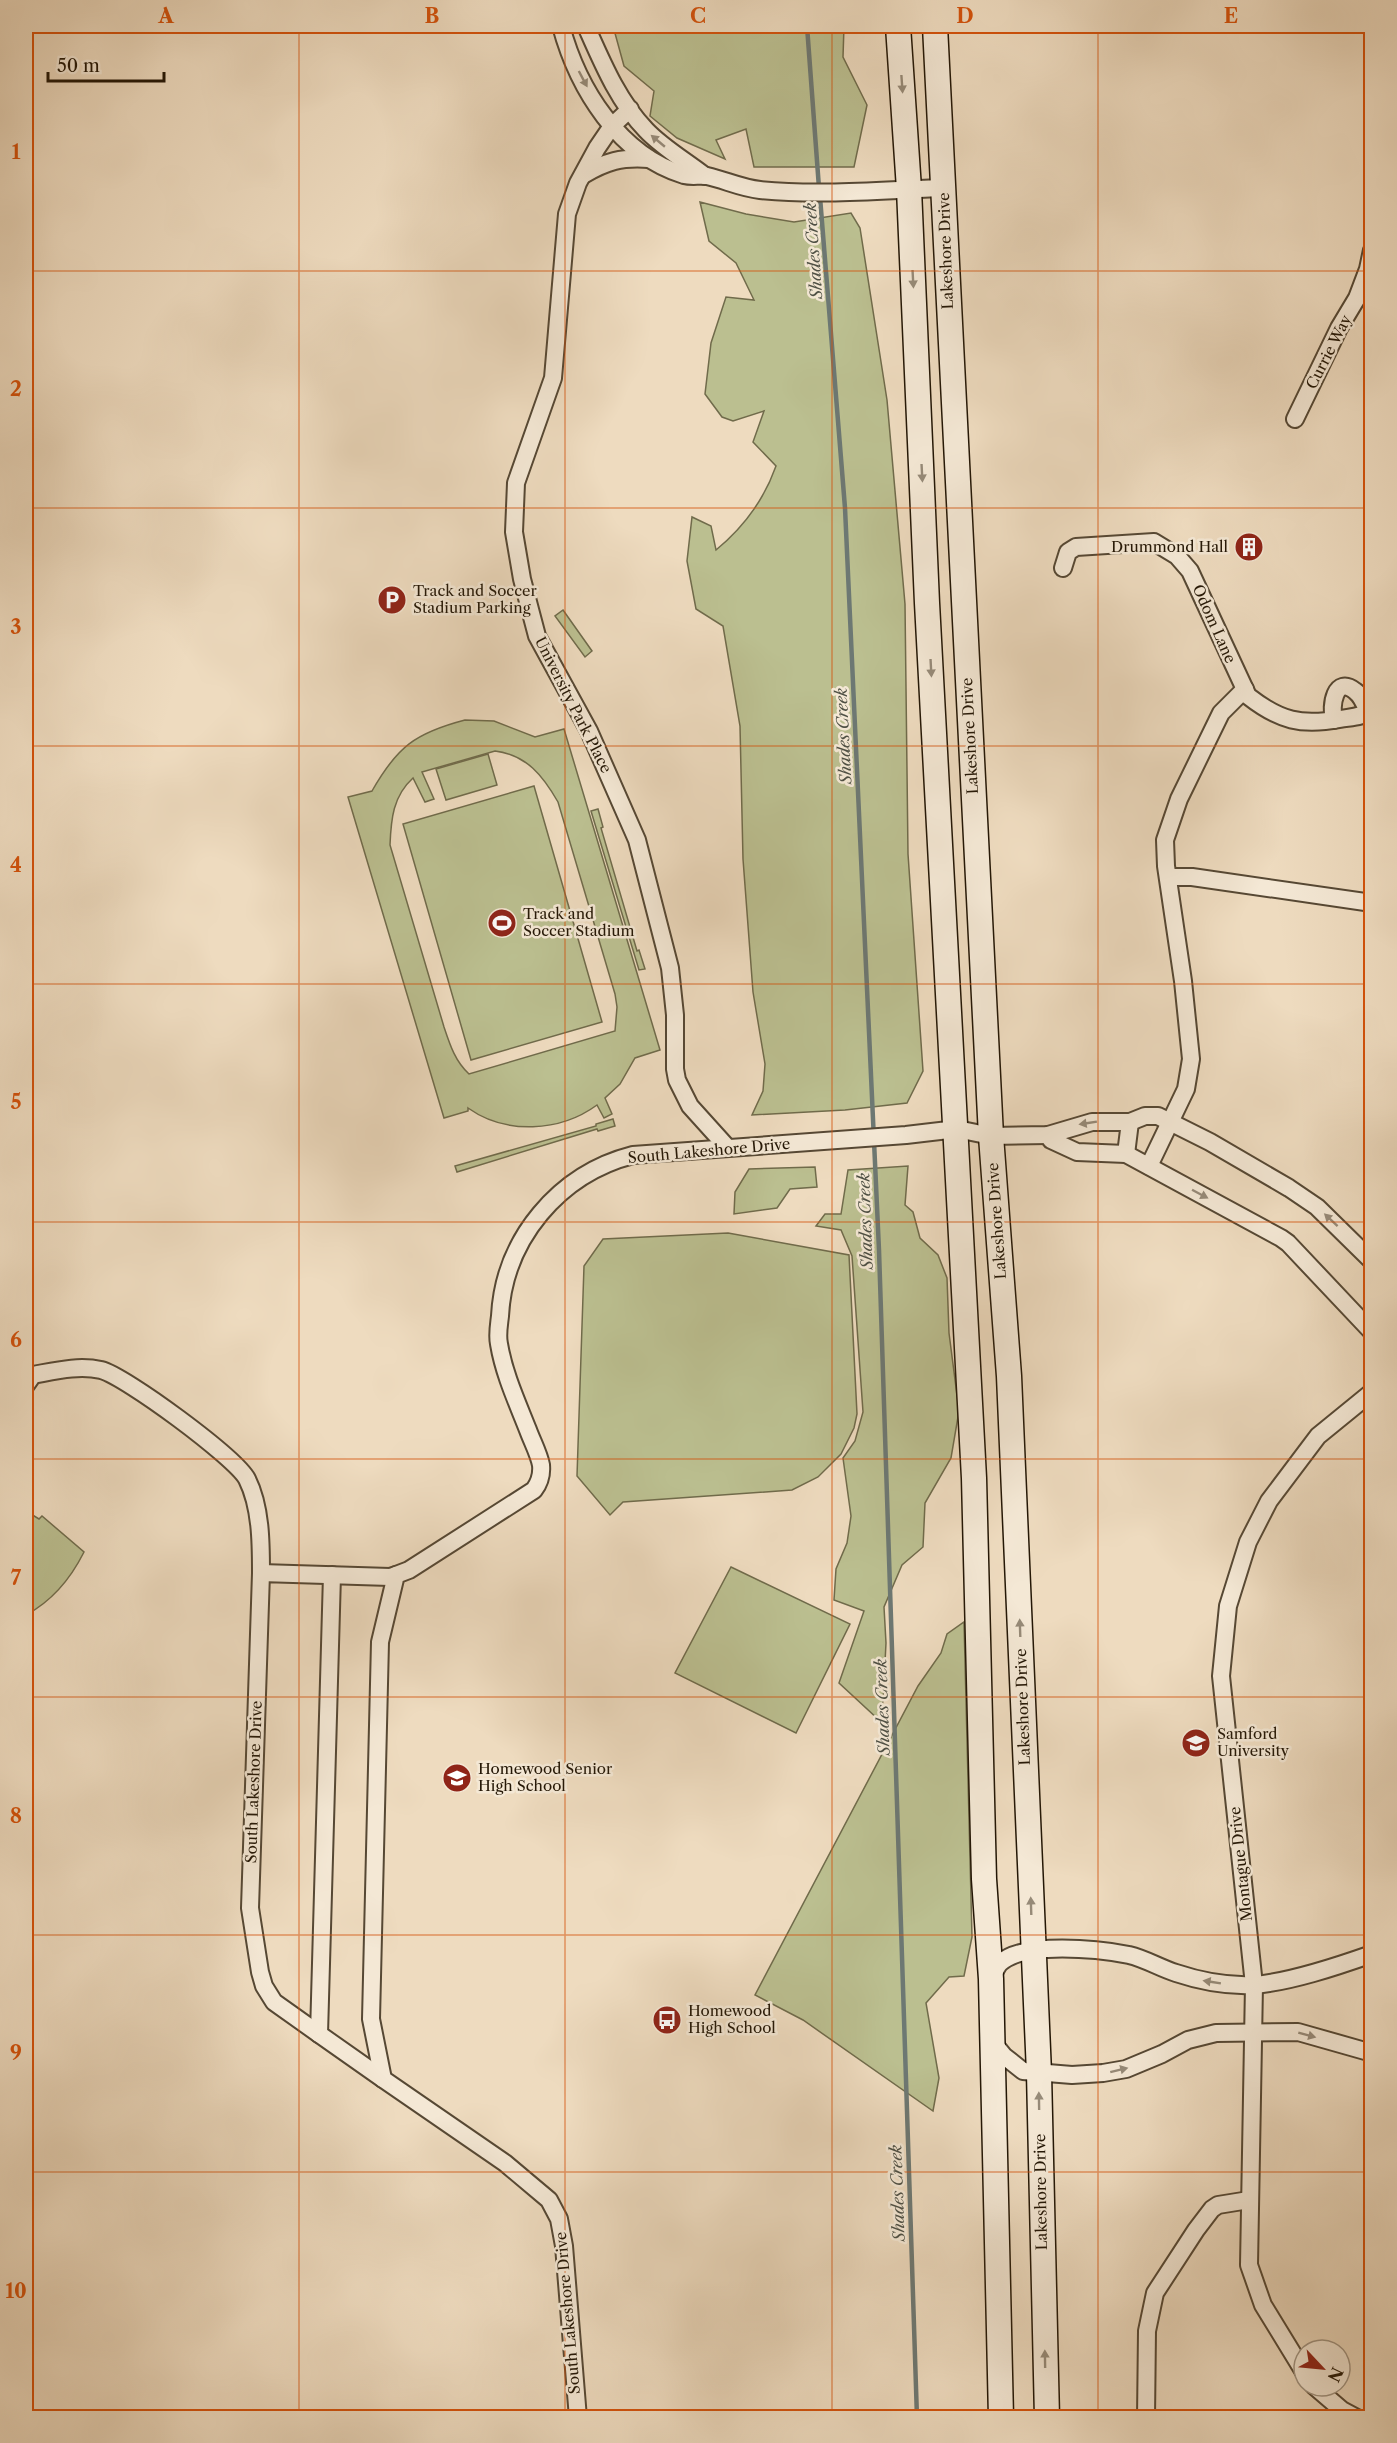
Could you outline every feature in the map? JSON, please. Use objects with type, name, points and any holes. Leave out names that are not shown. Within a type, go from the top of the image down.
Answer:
[{"type":"main road","points":[[898,26],[909,189],[928,615],[974,1478],[984,1879],[991,1979],[1001,2418]]},
{"type":"main road","name":"Lakeshore Drive","points":[[935,26],[991,1136],[1009,1376],[1039,2073],[1047,2418]]},
{"type":"street","points":[[705,176],[646,131],[619,94],[588,28],[563,33],[577,69],[612,126],[626,142],[649,159],[683,175],[705,176],[757,190],[793,193],[943,188]]},
{"type":"street","name":"University Park Place","points":[[630,109],[612,126],[597,148],[567,214],[553,378],[516,483],[514,532],[522,579],[537,636],[589,731],[637,840],[670,968],[677,1080],[690,1106],[735,1147]]},
{"type":"street","points":[[583,175],[618,159],[649,159]]},
{"type":"street","name":"Currie Way","points":[[1295,419],[1339,328],[1357,298],[1368,269],[1371,250]]},
{"type":"street","name":"Odom Lane","points":[[1063,568],[1068,552],[1076,547],[1154,542],[1177,556],[1190,571],[1248,696],[1265,709],[1283,718],[1309,723],[1334,720],[1370,711],[1360,696],[1354,690],[1346,687],[1339,689],[1334,696],[1332,712],[1334,720]]},
{"type":"street","points":[[1149,1166],[1186,1089],[1191,1059],[1165,857],[1165,840],[1179,799],[1221,712],[1245,689]]},
{"type":"street","points":[[1169,877],[1192,877],[1371,903]]},
{"type":"street","points":[[1371,1261],[1317,1207],[1260,1171],[1171,1122],[1152,1115],[1130,1122],[1092,1122],[1048,1136],[1051,1140],[1077,1152],[1126,1154],[1288,1243],[1371,1332]]},
{"type":"street","points":[[1126,1154],[1130,1122]]},
{"type":"street","name":"South Lakeshore Drive","points":[[578,2418],[564,2246],[559,2219],[549,2200],[505,2163],[274,2002],[264,1986],[250,1908],[261,1574],[390,1577],[410,1570],[534,1490],[540,1481],[541,1462],[508,1379],[498,1342],[501,1300],[511,1262],[524,1235],[543,1209],[589,1172],[611,1161],[633,1155],[906,1135],[957,1129],[991,1136],[1048,1136]]},
{"type":"street","points":[[26,1385],[33,1376],[69,1368],[103,1371],[122,1380],[213,1446],[245,1476],[253,1494],[258,1521],[261,1574]]},
{"type":"street","name":"Montague Drive","points":[[1292,2352],[1263,2305],[1249,2265],[1254,1985],[1221,1676],[1228,1606],[1248,1542],[1269,1501],[1318,1436],[1371,1392]]},
{"type":"street","points":[[320,2034],[332,1575]]},
{"type":"street","points":[[383,2079],[371,2019],[380,1642],[396,1575]]},
{"type":"street","points":[[991,1979],[999,1964],[1011,1956],[1032,1950],[1110,1952],[1151,1962],[1175,1973],[1197,1979],[1254,1985],[1310,1973],[1371,1954]]},
{"type":"street","points":[[991,2039],[1014,2065],[1023,2071],[1039,2073],[1103,2073],[1135,2065],[1188,2040],[1216,2033],[1298,2032],[1371,2053]]},
{"type":"street","points":[[1146,2418],[1147,2331],[1155,2294],[1212,2209],[1218,2205],[1249,2200]]},
{"type":"street","points":[[1328,2398],[1342,2410],[1357,2418]]},
{"type":"green space","points":[[613,26],[844,26],[843,57],[867,105],[854,167],[754,167],[746,129],[716,140],[725,159],[677,138],[650,116],[654,91],[624,66]]},
{"type":"green space","points":[[700,202],[746,214],[794,222],[851,213],[860,228],[887,400],[905,604],[908,854],[923,1071],[907,1103],[845,1110],[752,1115],[763,1091],[765,1064],[753,992],[743,859],[740,726],[723,626],[696,609],[687,561],[692,517],[711,526],[716,550],[736,532],[752,512],[766,490],[776,466],[753,442],[764,411],[733,421],[722,417],[705,394],[711,343],[726,297],[754,300],[736,263],[709,241]]},
{"type":"green space","points":[[563,610],[592,651],[585,657],[555,616]]},
{"type":"green space","points":[[465,720],[494,721],[535,737],[564,729],[660,1050],[635,1058],[620,1084],[605,1098],[612,1114],[604,1118],[597,1105],[567,1121],[533,1127],[499,1123],[468,1108],[468,1111],[444,1118],[348,797],[372,791],[390,763],[409,744],[433,730]],"holes":[[[495,751],[506,753],[533,768],[558,802],[615,994],[617,1007],[615,1031],[469,1074],[457,1058],[444,1027],[390,845],[391,826],[397,800],[413,778],[425,802],[434,799],[422,772]]]},
{"type":"green space","points":[[488,754],[497,785],[446,800],[436,769]]},
{"type":"green space","name":"Track and Soccer Stadium","points":[[534,786],[602,1022],[471,1060],[403,824]]},
{"type":"green space","points":[[598,809],[603,827],[601,828],[637,951],[639,950],[645,969],[639,970],[591,811]]},
{"type":"green space","points":[[613,1119],[615,1126],[598,1131],[597,1129],[457,1172],[455,1166],[596,1126],[596,1124]]},
{"type":"green space","points":[[908,1166],[905,1205],[913,1212],[920,1238],[938,1255],[947,1278],[949,1333],[959,1411],[951,1458],[925,1503],[923,1547],[902,1565],[884,1607],[886,1643],[883,1701],[879,1720],[839,1683],[864,1611],[834,1600],[836,1569],[847,1543],[851,1516],[843,1458],[855,1441],[863,1412],[852,1256],[841,1230],[816,1226],[825,1214],[841,1214],[848,1170]]},
{"type":"green space","points":[[815,1167],[817,1187],[790,1189],[777,1208],[734,1214],[735,1192],[749,1169]]},
{"type":"green space","points":[[728,1233],[849,1255],[857,1414],[854,1428],[841,1454],[818,1477],[792,1490],[623,1502],[610,1515],[577,1476],[584,1266],[603,1239]]},
{"type":"green space","points":[[26,1511],[39,1519],[42,1516],[84,1552],[60,1588],[26,1615]]},
{"type":"green space","points":[[731,1567],[850,1624],[796,1733],[675,1673]]},
{"type":"green space","points":[[964,1622],[972,1937],[964,1976],[949,1977],[926,2003],[939,2078],[933,2111],[803,2020],[755,1995],[918,1686],[941,1653],[947,1634]]},
{"type":"waterway","name":"Shades Creek","points":[[807,26],[819,188]]},
{"type":"waterway","name":"Shades Creek","points":[[820,197],[845,508],[879,1250],[917,2418]]},
{"type":"place","name":"Drummond Hall","points":[[1249,547]]},
{"type":"place","name":"Track and Soccer Stadium Parking","points":[[392,600]]},
{"type":"place","name":"Track and Soccer Stadium","points":[[502,923]]},
{"type":"place","name":"Samford University","points":[[1196,1743]]},
{"type":"place","name":"Homewood Senior High School","points":[[457,1778]]},
{"type":"place","name":"Homewood High School","points":[[667,2020]]}]
